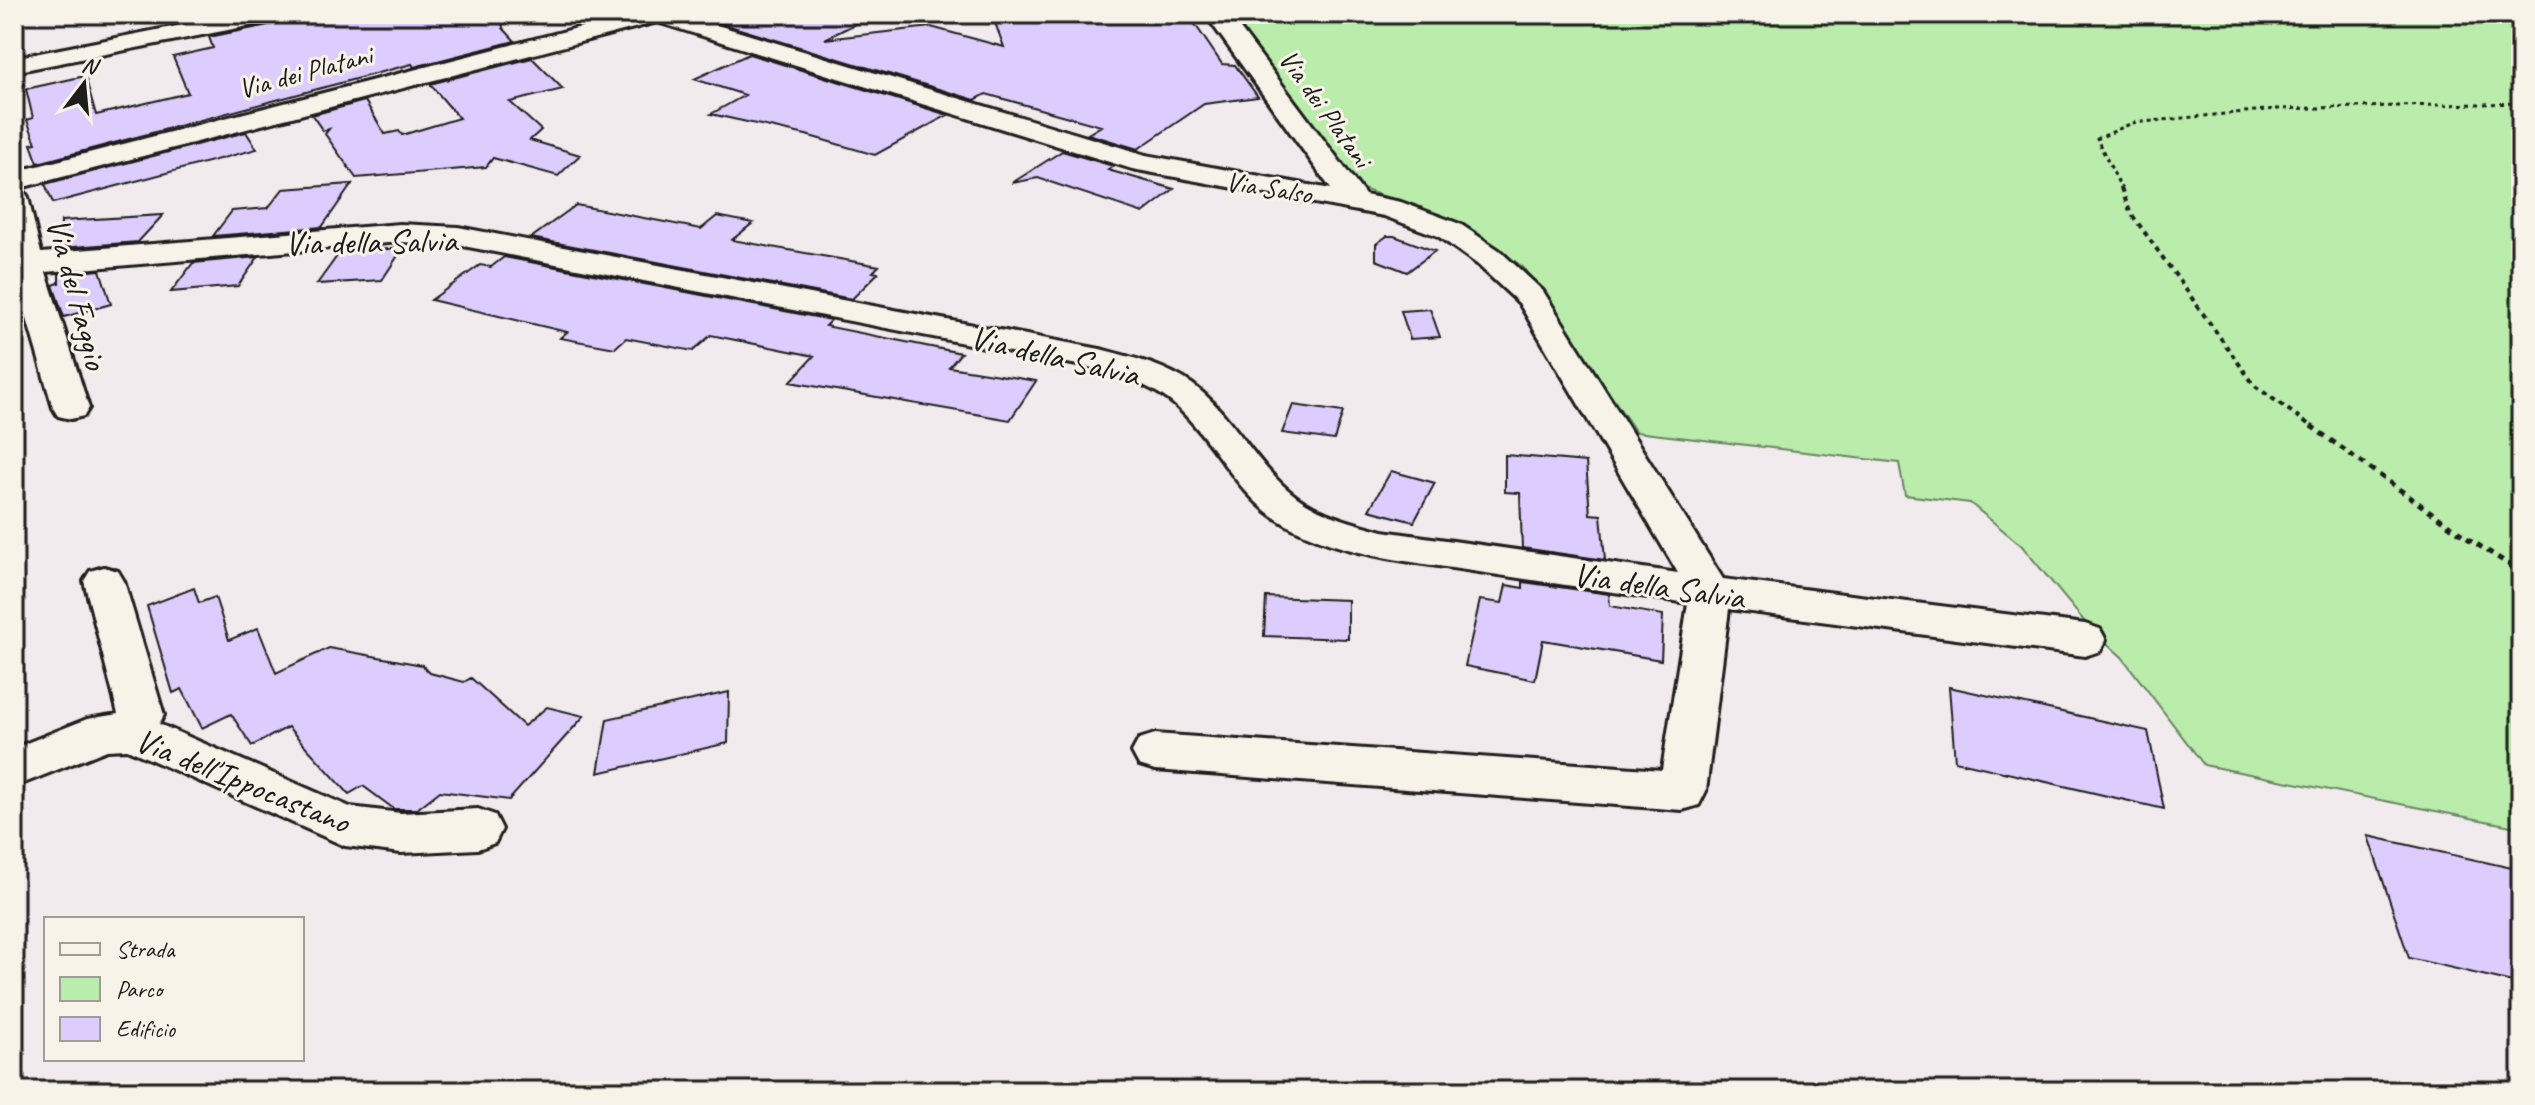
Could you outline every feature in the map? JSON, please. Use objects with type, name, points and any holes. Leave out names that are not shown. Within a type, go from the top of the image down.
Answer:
[{"type":"street","points":[[14,65],[274,14]]},
{"type":"street","name":"Via dei Platani","points":[[14,181],[658,14]]},
{"type":"street","name":"Via Salso","points":[[658,14],[1142,163],[1391,208],[1449,230],[1488,257],[1532,298],[1710,592]]},
{"type":"street","name":"Via dei Platani","points":[[1217,14],[1355,201]]},
{"type":"street","name":"Via del Faggio","points":[[14,197],[20,263],[71,408]]},
{"type":"street","name":"Via della Salvia","points":[[20,263],[400,233],[458,236],[1100,359],[1163,381],[1199,409],[1273,497],[1303,517],[1344,535],[1452,557],[2085,640]]},
{"type":"street","points":[[104,581],[141,715],[131,731]]},
{"type":"street","points":[[1155,752],[1682,791],[1710,592]]},
{"type":"street","name":"Via dell'Ippocastano","points":[[14,768],[103,732],[131,731],[345,826],[401,833],[478,829]]},
{"type":"path","points":[[2521,103],[2276,109],[2132,123],[2097,139],[2112,165],[2130,212],[2255,386],[2467,538],[2521,572]]},
{"type":"green space","points":[[1226,14],[2521,14],[2521,828],[2204,765],[2122,657],[2089,627],[2022,546],[1970,503],[1905,495],[1899,463],[1636,432],[1523,267],[1459,223],[1363,189]]},
{"type":"building","points":[[289,14],[501,14],[503,28],[515,41],[414,67],[412,64],[38,163],[31,144],[36,143],[27,120],[33,118],[26,89],[85,76],[96,115],[188,93],[173,57],[213,48],[209,37],[283,22]]},
{"type":"building","points":[[711,14],[875,14],[825,39],[931,27],[1004,47],[994,20],[1047,14],[1188,14],[1222,64],[1235,65],[1258,97],[1204,104],[1138,149],[1088,134],[1101,126],[986,94],[975,100],[710,20]]},
{"type":"building","points":[[749,54],[948,115],[875,155],[806,135],[711,114],[745,95],[694,79]]},
{"type":"building","points":[[532,58],[563,89],[510,102],[541,130],[530,140],[580,155],[558,176],[493,158],[486,167],[356,178],[325,134],[329,129],[323,131],[312,115],[365,101],[385,134],[399,131],[402,135],[459,118],[430,84]]},
{"type":"building","points":[[246,132],[257,149],[53,203],[45,184]]},
{"type":"building","points":[[1062,151],[1113,166],[1108,170],[1174,189],[1143,213],[1038,178],[1012,183]]},
{"type":"building","points":[[352,184],[322,227],[213,236],[232,211],[268,208],[283,189]]},
{"type":"building","points":[[576,205],[701,229],[717,216],[753,223],[732,240],[879,266],[873,272],[878,273],[852,299],[531,238]]},
{"type":"building","points":[[163,215],[138,242],[60,248],[61,221]]},
{"type":"building","points":[[1387,236],[1435,251],[1407,272],[1376,260],[1376,244]]},
{"type":"building","points":[[403,248],[382,280],[317,284],[340,252]]},
{"type":"building","points":[[258,257],[238,286],[171,292],[193,263]]},
{"type":"building","points":[[504,257],[831,320],[825,326],[961,353],[949,367],[1036,381],[1010,420],[790,382],[814,356],[711,335],[693,351],[626,338],[615,348],[560,338],[567,332],[431,300],[480,265],[491,267]]},
{"type":"building","points":[[100,270],[111,304],[64,317],[53,285],[59,283],[59,274]]},
{"type":"building","points":[[1430,309],[1440,337],[1410,339],[1401,311]]},
{"type":"building","points":[[1293,405],[1343,412],[1334,440],[1282,433]]},
{"type":"building","points":[[1505,455],[1586,462],[1590,514],[1601,515],[1605,560],[1522,548],[1520,493],[1505,492]]},
{"type":"building","points":[[1391,471],[1435,483],[1414,522],[1369,510]]},
{"type":"building","points":[[1523,582],[1609,594],[1610,606],[1663,615],[1661,660],[1543,640],[1535,680],[1465,666],[1480,600],[1502,603],[1506,585],[1523,588]]},
{"type":"building","points":[[194,588],[199,603],[215,597],[229,640],[258,628],[276,673],[329,648],[422,665],[430,673],[464,682],[471,678],[524,726],[547,707],[584,716],[509,800],[440,791],[417,809],[394,809],[363,786],[349,794],[288,727],[252,746],[231,714],[202,728],[182,689],[173,693],[147,606]]},
{"type":"building","points":[[1266,597],[1348,600],[1348,639],[1264,636]]},
{"type":"building","points":[[1949,687],[2148,731],[2164,809],[1955,761]]},
{"type":"building","points":[[729,692],[728,743],[598,773],[607,719]]},
{"type":"building","points":[[2368,836],[2521,870],[2521,984],[2409,958]]}]
